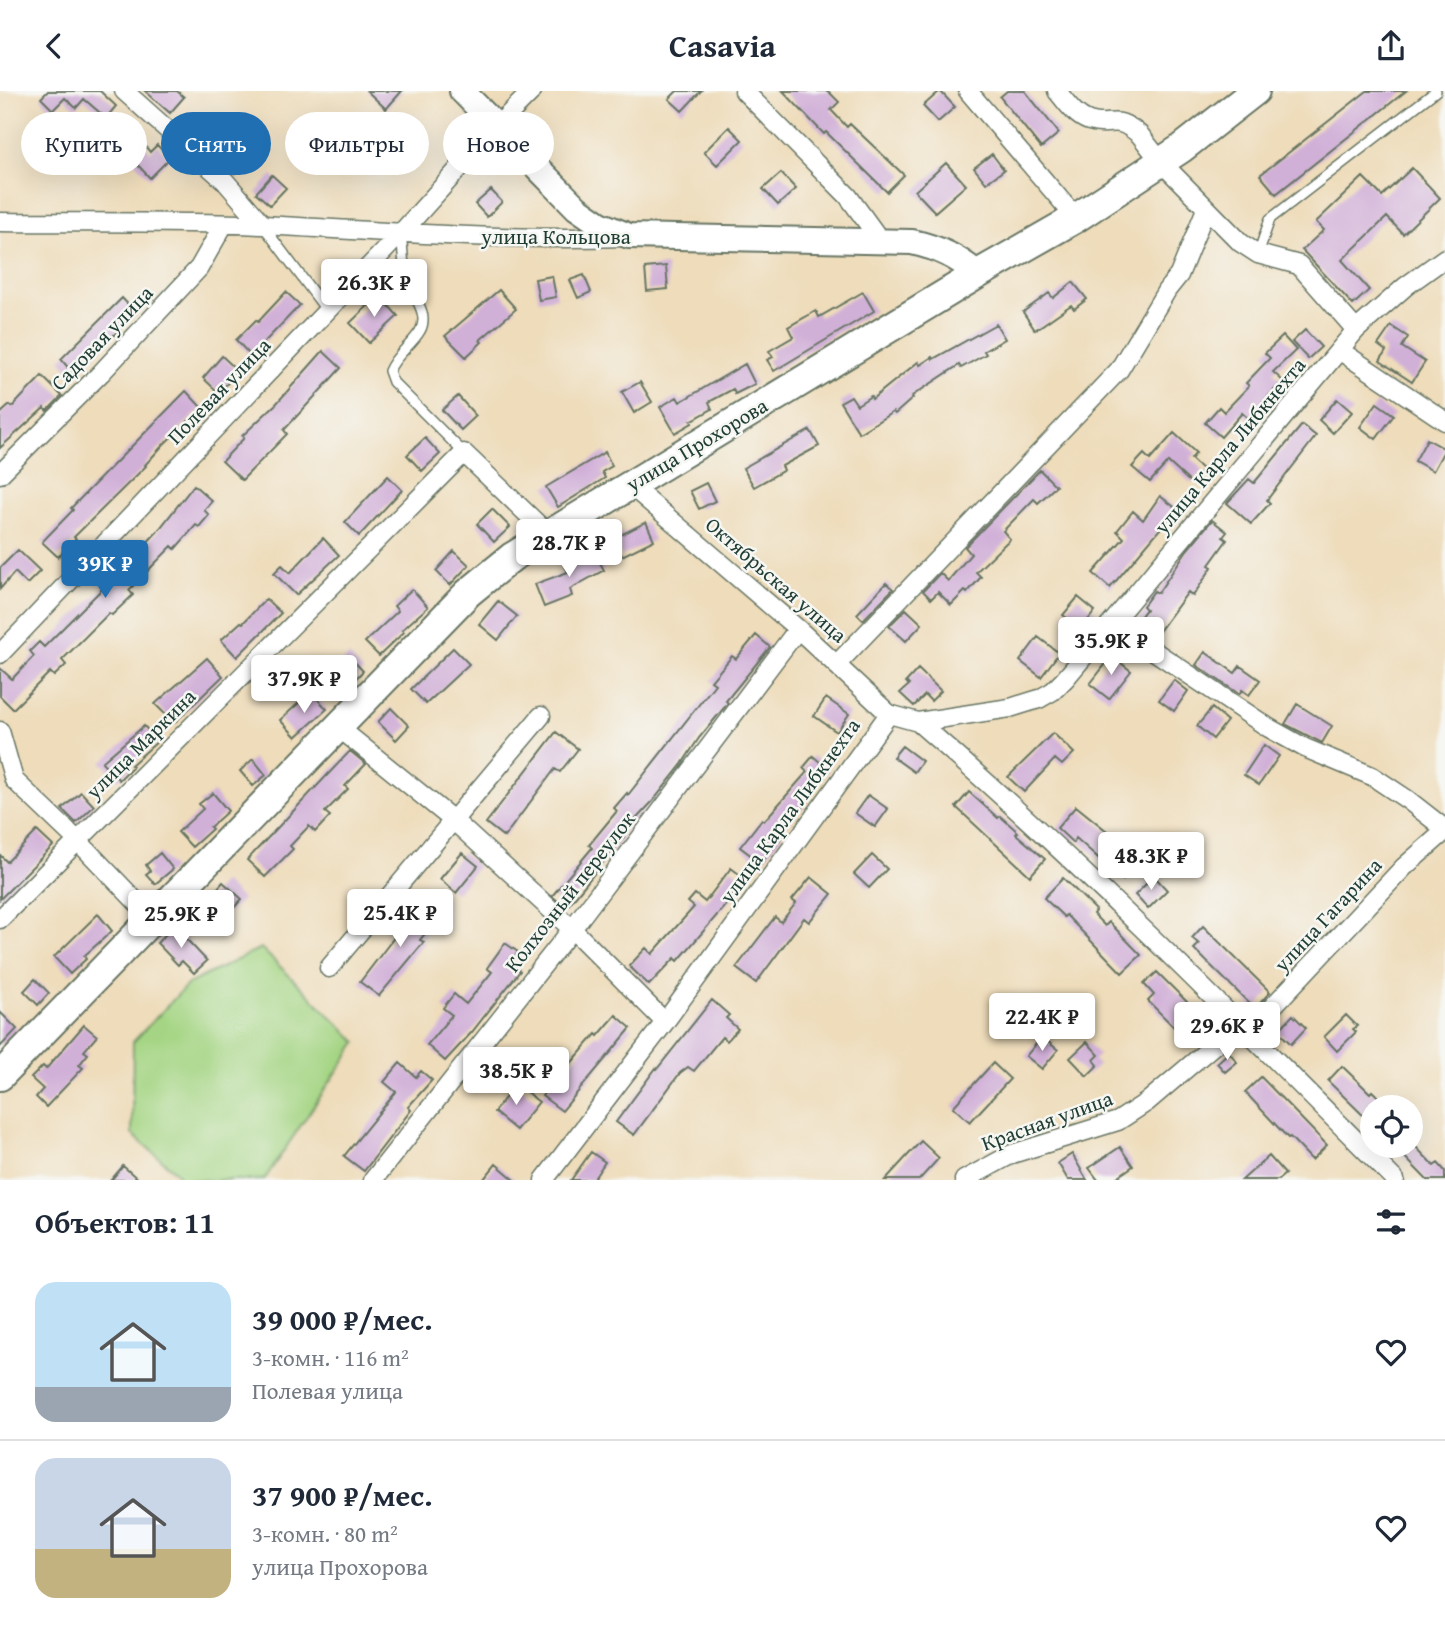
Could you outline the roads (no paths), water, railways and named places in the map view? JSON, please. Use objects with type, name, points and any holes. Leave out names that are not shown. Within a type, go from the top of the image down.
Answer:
[{"type":"main road","points":[[462,91],[483,112]]},
{"type":"main road","name":"улица Прохорова","points":[[0,1076],[151,917],[468,593],[512,557],[978,274],[1076,218],[1161,162],[1255,91]]},
{"type":"main road","points":[[545,175],[577,208],[600,224],[629,236]]},
{"type":"main road","name":"улица Кольцова","points":[[629,236],[912,242],[936,247],[954,255],[978,274]]},
{"type":"street","points":[[124,91],[225,181],[263,225]]},
{"type":"street","name":"Полевая улица","points":[[511,112],[532,91]]},
{"type":"street","points":[[744,91],[848,196],[880,240]]},
{"type":"street","points":[[968,91],[1076,218]]},
{"type":"street","points":[[1057,91],[1077,114],[1089,121],[1118,121],[1128,125],[1241,243],[1258,254],[1299,265],[1356,330]]},
{"type":"street","name":"Полевая улица","points":[[0,654],[453,175]]},
{"type":"street","points":[[837,664],[1119,370],[1179,275],[1206,209]]},
{"type":"street","name":"улица Кольцова","points":[[0,222],[263,225],[483,238],[567,239],[629,236]]},
{"type":"street","name":"Садовая улица","points":[[0,474],[102,373],[199,268],[224,224]]},
{"type":"street","name":"улица Карла Либкнехта","points":[[544,1180],[665,1022],[889,714],[918,722],[989,712],[1039,699],[1059,685],[1356,330],[1406,286],[1445,258]]},
{"type":"street","points":[[1339,350],[1445,421]]},
{"type":"street","points":[[464,453],[549,535]]},
{"type":"street","name":"улица Маркина","points":[[0,919],[464,453]]},
{"type":"street","name":"Октябрьская улица","points":[[630,485],[798,629],[889,714]]},
{"type":"street","points":[[1112,623],[1269,728],[1304,748],[1372,776],[1408,800],[1445,830]]},
{"type":"street","name":"Колхозный переулок","points":[[373,1180],[572,929],[798,629]]},
{"type":"street","points":[[329,968],[541,716]]},
{"type":"street","points":[[918,722],[986,781],[1243,1027],[1395,1180]]},
{"type":"street","points":[[338,727],[453,820],[572,929],[665,1022]]},
{"type":"street","points":[[0,731],[15,780],[151,917]]},
{"type":"street","name":"улица Гагарина","points":[[1243,1027],[1259,1021],[1404,867],[1445,830]]},
{"type":"street","name":"Красная улица","points":[[964,1180],[1012,1154],[1118,1121],[1131,1114],[1227,1034],[1243,1027]]},
{"type":"lane","points":[[1258,254],[1269,219],[1436,91]]},
{"type":"lane","points":[[263,225],[327,311]]},
{"type":"lane","points":[[401,233],[405,276],[421,307],[424,320],[420,332],[394,359],[389,371],[393,382],[464,453]]}]
